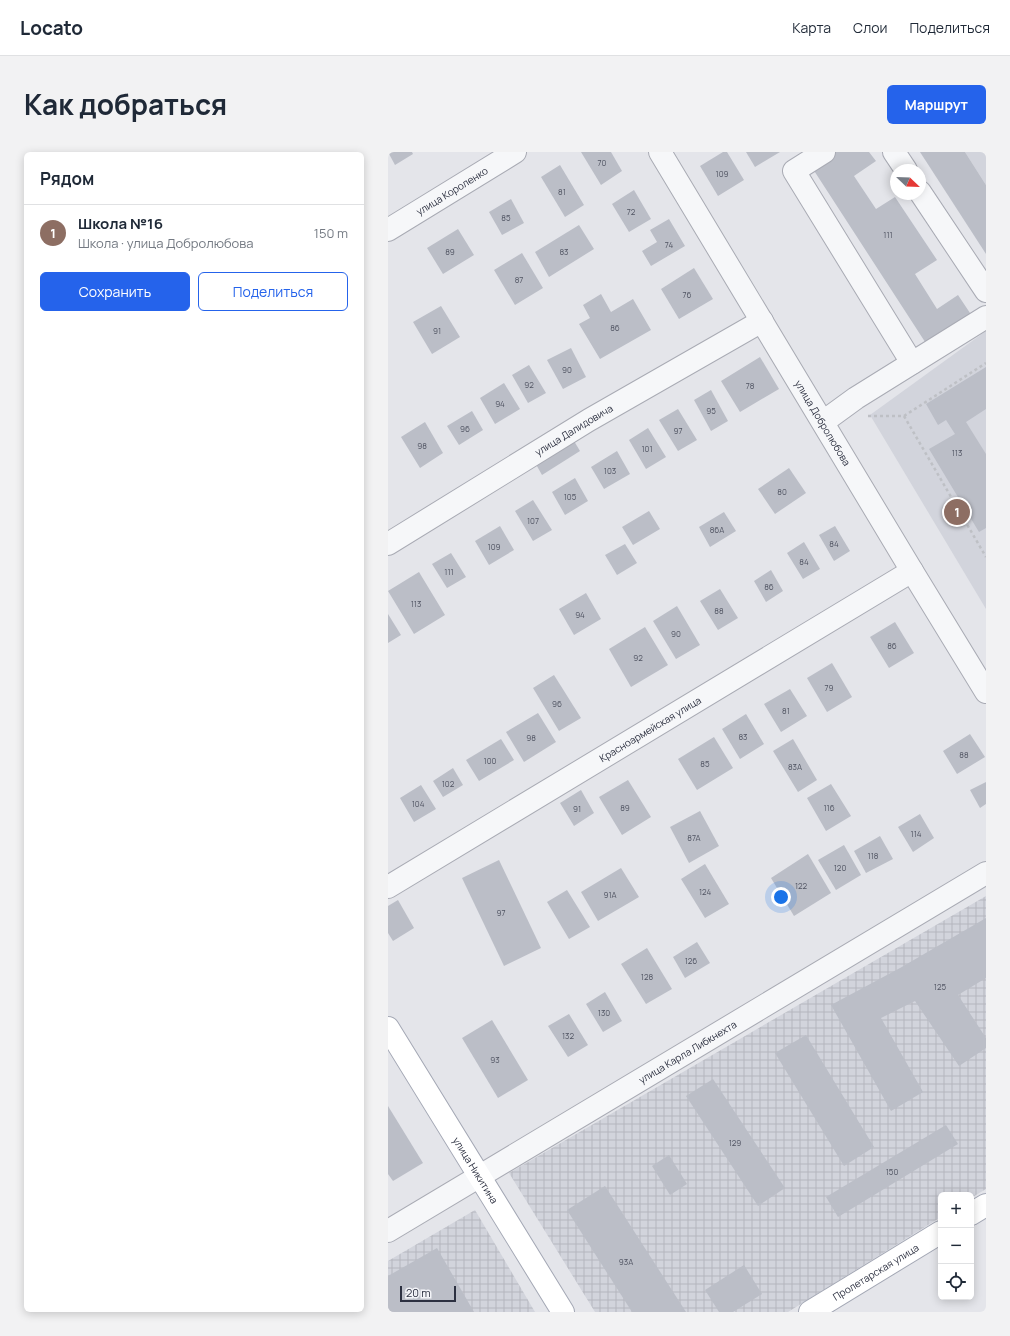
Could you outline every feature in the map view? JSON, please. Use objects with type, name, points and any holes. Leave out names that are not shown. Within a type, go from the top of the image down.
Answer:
[{"type":"main road","name":"улица Никитина","points":[[388,1028],[563,1312]]},
{"type":"main road","points":[[974,1212],[986,1205]]},
{"type":"main road","name":"Пролетарская улица","points":[[810,1312],[938,1234]]},
{"type":"street","name":"улица Короленко","points":[[388,230],[515,152]]},
{"type":"street","name":"улица Добролюбова","points":[[660,152],[986,692]]},
{"type":"street","points":[[824,152],[794,171],[912,363]]},
{"type":"street","points":[[894,152],[902,164]]},
{"type":"street","points":[[925,200],[986,291]]},
{"type":"street","points":[[823,422],[856,398],[986,318]]},
{"type":"street","name":"улица Далидовича","points":[[388,544],[589,420],[762,321]]},
{"type":"street","name":"Красноармейская улица","points":[[388,887],[912,571]]},
{"type":"street","name":"улица Карла Либкнехта","points":[[388,1231],[986,873]]},
{"type":"path","points":[[863,418],[870,415],[904,416],[986,363]]},
{"type":"path","points":[[904,416],[986,557]]},
{"type":"shaded area","points":[[965,152],[986,152],[986,185]]},
{"type":"shaded area","points":[[986,331],[986,609],[870,415]]},
{"type":"shaded area","points":[[986,896],[986,1189],[974,1196],[974,1192],[938,1192],[938,1219],[788,1312],[595,1312],[509,1173]]},
{"type":"shaded area","points":[[475,1210],[535,1312],[388,1312],[388,1261]]},
{"type":"building","points":[[388,152],[412,152],[413,154],[395,165]]},
{"type":"building","points":[[581,152],[611,152],[622,171],[601,185]]},
{"type":"building","points":[[723,152],[727,152],[744,180],[718,196],[700,166]]},
{"type":"building","points":[[746,152],[780,152],[755,167]]},
{"type":"building","points":[[832,152],[869,152],[876,161],[854,176],[876,209],[890,200],[897,200],[937,260],[915,274],[937,309],[958,295],[974,319],[929,348],[811,166]]},
{"type":"building","points":[[920,152],[965,152],[986,185],[986,254]]},
{"type":"building","points":[[560,165],[584,205],[565,217],[541,177]]},
{"type":"building","points":[[634,190],[651,219],[629,232],[612,204]]},
{"type":"building","points":[[511,199],[524,223],[502,235],[489,212]]},
{"type":"building","points":[[669,219],[685,246],[651,266],[642,251],[657,242],[650,230]]},
{"type":"building","points":[[579,225],[594,249],[549,277],[535,252]]},
{"type":"building","points":[[458,229],[474,255],[443,274],[427,248]]},
{"type":"building","points":[[522,253],[543,288],[515,305],[494,270]]},
{"type":"building","points":[[694,268],[713,299],[679,319],[661,289]]},
{"type":"building","points":[[601,294],[611,312],[633,299],[651,330],[600,359],[579,324],[590,318],[583,305]]},
{"type":"building","points":[[441,306],[460,337],[432,354],[413,322]]},
{"type":"building","points":[[571,348],[586,377],[563,389],[547,360]]},
{"type":"building","points":[[760,357],[779,389],[740,412],[721,381]]},
{"type":"building","points":[[529,365],[546,393],[528,403],[512,375]]},
{"type":"building","points":[[986,367],[986,409],[966,422],[986,454],[986,528],[979,532],[929,449],[955,434],[946,420],[938,425],[926,404]]},
{"type":"building","points":[[504,383],[520,409],[495,424],[480,398]]},
{"type":"building","points":[[711,390],[728,421],[711,431],[694,400]]},
{"type":"building","points":[[678,409],[697,440],[678,451],[659,420]]},
{"type":"building","points":[[472,411],[483,430],[459,445],[447,426]]},
{"type":"building","points":[[425,422],[443,453],[420,468],[401,437]]},
{"type":"building","points":[[648,428],[666,457],[646,469],[629,440]]},
{"type":"building","points":[[571,436],[580,451],[542,475],[533,459]]},
{"type":"building","points":[[617,451],[630,474],[604,489],[591,467]]},
{"type":"building","points":[[789,468],[806,493],[775,514],[758,489]]},
{"type":"building","points":[[575,478],[588,501],[565,515],[552,492]]},
{"type":"building","points":[[533,500],[552,530],[533,541],[515,511]]},
{"type":"building","points":[[649,511],[660,529],[633,545],[622,527]]},
{"type":"building","points":[[724,512],[736,531],[710,547],[699,527]]},
{"type":"building","points":[[500,526],[514,550],[489,565],[475,541]]},
{"type":"building","points":[[835,526],[850,551],[834,561],[819,535]]},
{"type":"building","points":[[804,542],[820,569],[803,579],[787,553]]},
{"type":"building","points":[[625,544],[637,563],[617,575],[605,555]]},
{"type":"building","points":[[451,553],[466,577],[447,588],[432,564]]},
{"type":"building","points":[[771,570],[783,591],[766,602],[754,581]]},
{"type":"building","points":[[419,572],[445,615],[414,634],[388,591]]},
{"type":"building","points":[[720,589],[738,618],[718,630],[700,601]]},
{"type":"building","points":[[586,593],[601,619],[574,635],[559,609]]},
{"type":"building","points":[[677,606],[700,645],[676,659],[653,621]]},
{"type":"building","points":[[388,614],[401,635],[388,643]]},
{"type":"building","points":[[895,622],[914,653],[889,668],[870,637]]},
{"type":"building","points":[[645,627],[668,665],[631,687],[609,649]]},
{"type":"building","points":[[832,663],[852,697],[827,712],[807,678]]},
{"type":"building","points":[[554,675],[581,718],[559,731],[533,688]]},
{"type":"building","points":[[790,689],[807,716],[781,732],[764,704]]},
{"type":"building","points":[[538,713],[556,742],[524,762],[506,732]]},
{"type":"building","points":[[746,714],[764,744],[740,759],[722,729]]},
{"type":"building","points":[[970,734],[985,757],[957,774],[943,751]]},
{"type":"building","points":[[714,737],[733,768],[697,790],[678,759]]},
{"type":"building","points":[[501,739],[514,760],[479,781],[466,760]]},
{"type":"building","points":[[793,739],[817,780],[798,792],[773,751]]},
{"type":"building","points":[[453,768],[463,785],[443,797],[433,781]]},
{"type":"building","points":[[628,780],[651,817],[622,835],[599,797]]},
{"type":"building","points":[[986,782],[986,804],[980,808],[970,790]]},
{"type":"building","points":[[831,784],[851,816],[826,831],[807,798]]},
{"type":"building","points":[[421,785],[436,809],[414,822],[400,798]]},
{"type":"building","points":[[581,790],[594,813],[574,826],[560,803]]},
{"type":"building","points":[[700,811],[719,846],[689,863],[670,827]]},
{"type":"building","points":[[920,814],[934,838],[913,852],[898,827]]},
{"type":"building","points":[[880,836],[893,859],[866,873],[854,851]]},
{"type":"building","points":[[844,845],[861,875],[836,890],[818,860]]},
{"type":"building","points":[[808,854],[831,893],[794,916],[771,878]]},
{"type":"building","points":[[499,860],[541,948],[504,966],[462,878]]},
{"type":"building","points":[[705,864],[729,904],[705,918],[681,879]]},
{"type":"building","points":[[621,868],[639,897],[598,921],[581,892]]},
{"type":"building","points":[[567,890],[590,927],[569,939],[547,902]]},
{"type":"building","points":[[398,900],[414,928],[393,941],[388,933],[388,906]]},
{"type":"building","points":[[986,918],[986,978],[958,995],[986,1038],[986,1048],[959,1066],[915,1001],[881,1018],[923,1092],[891,1111],[831,1005],[900,968]]},
{"type":"building","points":[[697,942],[710,963],[685,978],[673,957]]},
{"type":"building","points":[[647,948],[672,989],[646,1004],[621,964]]},
{"type":"building","points":[[605,992],[622,1021],[603,1032],[586,1004]]},
{"type":"building","points":[[569,1014],[588,1045],[568,1057],[548,1026]]},
{"type":"building","points":[[492,1020],[528,1080],[498,1098],[462,1038]]},
{"type":"building","points":[[806,1035],[874,1147],[844,1166],[775,1053]]},
{"type":"building","points":[[713,1079],[785,1188],[758,1206],[686,1096]]},
{"type":"building","points":[[388,1106],[423,1163],[393,1181],[388,1174]]},
{"type":"building","points":[[946,1125],[958,1144],[838,1217],[826,1197]]},
{"type":"building","points":[[669,1155],[687,1184],[670,1195],[652,1166]]},
{"type":"building","points":[[605,1186],[686,1312],[632,1312],[567,1210]]},
{"type":"building","points":[[437,1248],[474,1312],[388,1312],[388,1276]]},
{"type":"building","points":[[744,1265],[762,1294],[733,1312],[719,1312],[705,1290]]},
{"type":"place","name":"Школа №16","points":[[957,512]]}]
